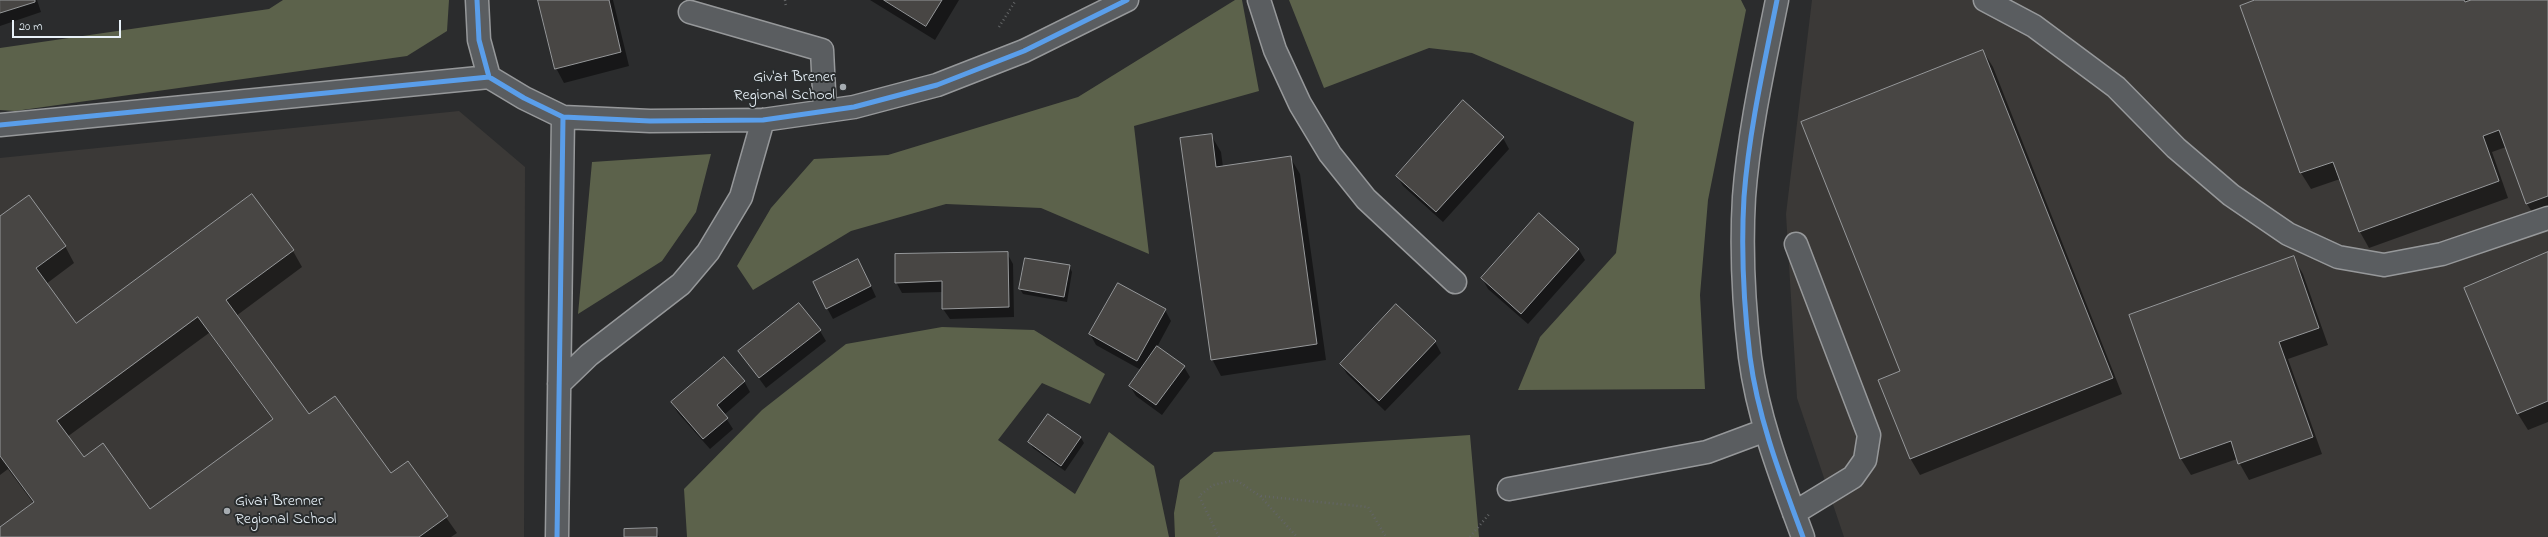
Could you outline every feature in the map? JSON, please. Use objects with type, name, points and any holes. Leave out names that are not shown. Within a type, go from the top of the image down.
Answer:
[{"type":"street","points":[[477,0],[479,40],[489,77]]},
{"type":"street","points":[[0,125],[489,77],[524,98],[563,117],[650,121],[763,120],[854,107],[937,85],[1024,51],[1127,0]]},
{"type":"street","points":[[1259,0],[1275,50],[1300,104],[1330,154],[1366,198],[1455,282]]},
{"type":"street","points":[[1777,0],[1756,111],[1744,198],[1745,282],[1750,358],[1766,430],[1794,513],[1804,537]]},
{"type":"street","points":[[1985,0],[2034,26],[2116,87],[2176,148],[2231,195],[2288,234],[2338,257],[2384,265],[2442,254],[2548,218]]},
{"type":"street","points":[[690,12],[822,50],[825,111]]},
{"type":"street","points":[[557,537],[563,117]]},
{"type":"street","points":[[559,384],[589,355],[681,284],[708,252],[741,197],[763,120]]},
{"type":"street","points":[[1794,513],[1853,476],[1865,460],[1869,435],[1796,244]]},
{"type":"street","points":[[1509,488],[1707,452],[1766,430]]},
{"type":"path","points":[[1219,537],[1199,496],[1212,485],[1236,480],[1260,496],[1296,537]]},
{"type":"path","points":[[1260,496],[1368,507],[1386,537]]},
{"type":"shaded area","points":[[1812,0],[2548,0],[2548,537],[1844,537],[1797,398],[1786,214]]},
{"type":"shaded area","points":[[459,111],[525,167],[524,537],[0,537],[0,158]]},
{"type":"green space","points":[[283,0],[449,0],[447,31],[407,56],[15,111],[0,110],[0,48],[269,9]]},
{"type":"green space","points":[[1235,0],[1242,0],[1259,91],[1134,126],[1149,254],[1041,208],[946,204],[851,231],[753,290],[737,266],[771,208],[814,159],[888,155],[1078,97]]},
{"type":"green space","points":[[1289,0],[1741,0],[1746,10],[1708,200],[1700,295],[1705,389],[1518,390],[1540,337],[1616,253],[1634,122],[1472,53],[1429,48],[1324,88]]},
{"type":"green space","points":[[711,154],[696,212],[662,261],[578,314],[592,162]]},
{"type":"green space","points":[[942,327],[1034,330],[1105,374],[1090,404],[1042,383],[998,440],[1075,494],[1109,432],[1154,466],[1169,537],[687,537],[684,489],[762,410],[846,344]]},
{"type":"green space","points":[[1470,435],[1479,537],[1175,537],[1174,513],[1180,480],[1214,452]]},
{"type":"building","points":[[0,0],[35,0],[35,2],[0,13]]},
{"type":"building","points":[[538,0],[609,0],[621,52],[555,69]]},
{"type":"building","points":[[884,0],[942,0],[926,26]]},
{"type":"building","points":[[2255,0],[2464,0],[2465,2],[2471,0],[2548,0],[2548,196],[2526,204],[2499,130],[2483,136],[2499,181],[2359,232],[2333,162],[2300,173],[2240,6]]},
{"type":"building","points":[[1983,50],[2113,378],[1910,459],[1878,380],[1900,371],[1801,122]]},
{"type":"building","points":[[1463,100],[1504,137],[1436,212],[1396,176]]},
{"type":"building","points":[[1212,134],[1216,167],[1291,156],[1317,344],[1211,360],[1180,138]]},
{"type":"building","points":[[252,194],[294,250],[226,300],[309,414],[335,396],[391,473],[408,461],[448,516],[419,537],[0,537],[0,527],[34,502],[0,456],[0,216],[29,195],[66,246],[36,268],[76,323]],"holes":[[[198,317],[273,419],[150,509],[103,443],[84,457],[57,421]]]},
{"type":"building","points":[[1539,213],[1579,249],[1521,314],[1481,278]]},
{"type":"building","points":[[1008,252],[1009,307],[942,309],[942,281],[895,283],[895,254]]},
{"type":"building","points":[[2548,252],[2548,401],[2517,414],[2464,288]]},
{"type":"building","points":[[2294,256],[2319,328],[2279,342],[2313,437],[2238,464],[2231,441],[2180,459],[2129,315]]},
{"type":"building","points":[[1025,258],[1070,265],[1064,297],[1019,289]]},
{"type":"building","points":[[858,259],[871,286],[826,309],[813,282]]},
{"type":"building","points":[[1118,283],[1166,309],[1137,361],[1089,334]]},
{"type":"building","points":[[799,303],[821,330],[759,378],[738,351]]},
{"type":"building","points":[[1396,304],[1436,341],[1379,401],[1340,364]]},
{"type":"building","points":[[1157,346],[1185,366],[1156,405],[1129,386]]},
{"type":"building","points":[[724,357],[745,381],[717,405],[728,418],[703,439],[671,402]]},
{"type":"building","points":[[1048,414],[1081,437],[1061,466],[1028,442]]},
{"type":"building","points":[[657,528],[657,537],[624,537],[624,529]]},
{"type":"cycle path","points":[[477,0],[479,40],[489,77],[524,98],[563,117],[650,121],[763,120],[854,107],[937,85],[1024,51],[1127,0]]},
{"type":"cycle path","points":[[1777,0],[1758,98],[1746,172],[1743,216],[1744,277],[1750,357],[1759,403],[1772,449],[1803,537]]},
{"type":"cycle path","points":[[0,125],[489,77]]},
{"type":"cycle path","points":[[557,537],[563,117]]},
{"type":"place","name":"Giv'at Brener Regional School","points":[[843,87]]},
{"type":"place","name":"Givat Brenner Regional School","points":[[227,511]]}]
